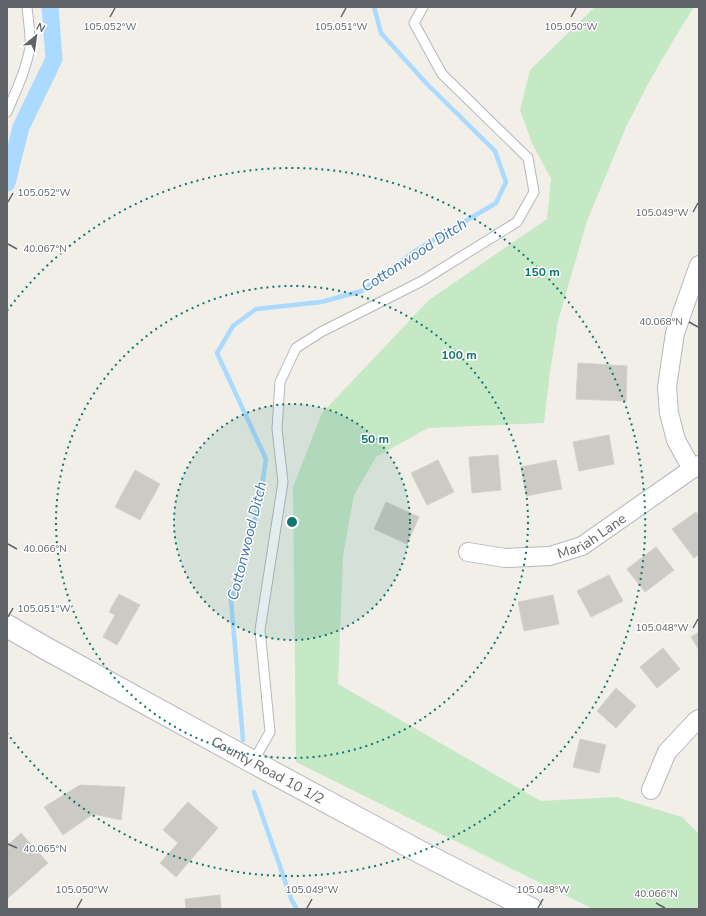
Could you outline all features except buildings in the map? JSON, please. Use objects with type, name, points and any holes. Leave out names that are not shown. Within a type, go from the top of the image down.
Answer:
[{"type":"street","points":[[695,467],[676,440],[669,413],[666,387],[675,333],[699,265]]},
{"type":"street","name":"Mariah Lane","points":[[468,552],[506,558],[550,556],[582,546],[695,467]]},
{"type":"street","name":"County Road 10 1/2","points":[[7,626],[253,762],[422,853],[531,909]]},
{"type":"street","points":[[651,790],[667,752],[699,719]]},
{"type":"lane","points":[[7,112],[19,84],[30,46],[27,7]]},
{"type":"lane","points":[[253,762],[270,732],[260,630],[283,482],[277,429],[280,382],[296,348],[321,332],[422,281],[516,222],[534,192],[528,158],[442,74],[414,23],[423,7]]},
{"type":"green space","points":[[595,7],[694,7],[649,82],[626,127],[587,221],[558,321],[544,423],[428,428],[376,457],[354,495],[343,556],[338,684],[541,801],[616,797],[682,817],[699,834],[699,909],[593,909],[296,762],[293,487],[322,413],[429,300],[547,219],[551,179],[532,143],[520,110],[530,70]]},
{"type":"waterway","points":[[7,183],[21,127],[54,59],[50,7]]},
{"type":"waterway","name":"Cottonwood Ditch","points":[[243,740],[231,600],[259,505],[266,459],[217,353],[233,326],[256,309],[321,302],[362,291],[415,251],[496,203],[506,182],[495,151],[427,84],[381,33],[374,7]]},
{"type":"waterway","name":"Cottonwood Ditch","points":[[254,792],[292,901],[297,909]]}]
